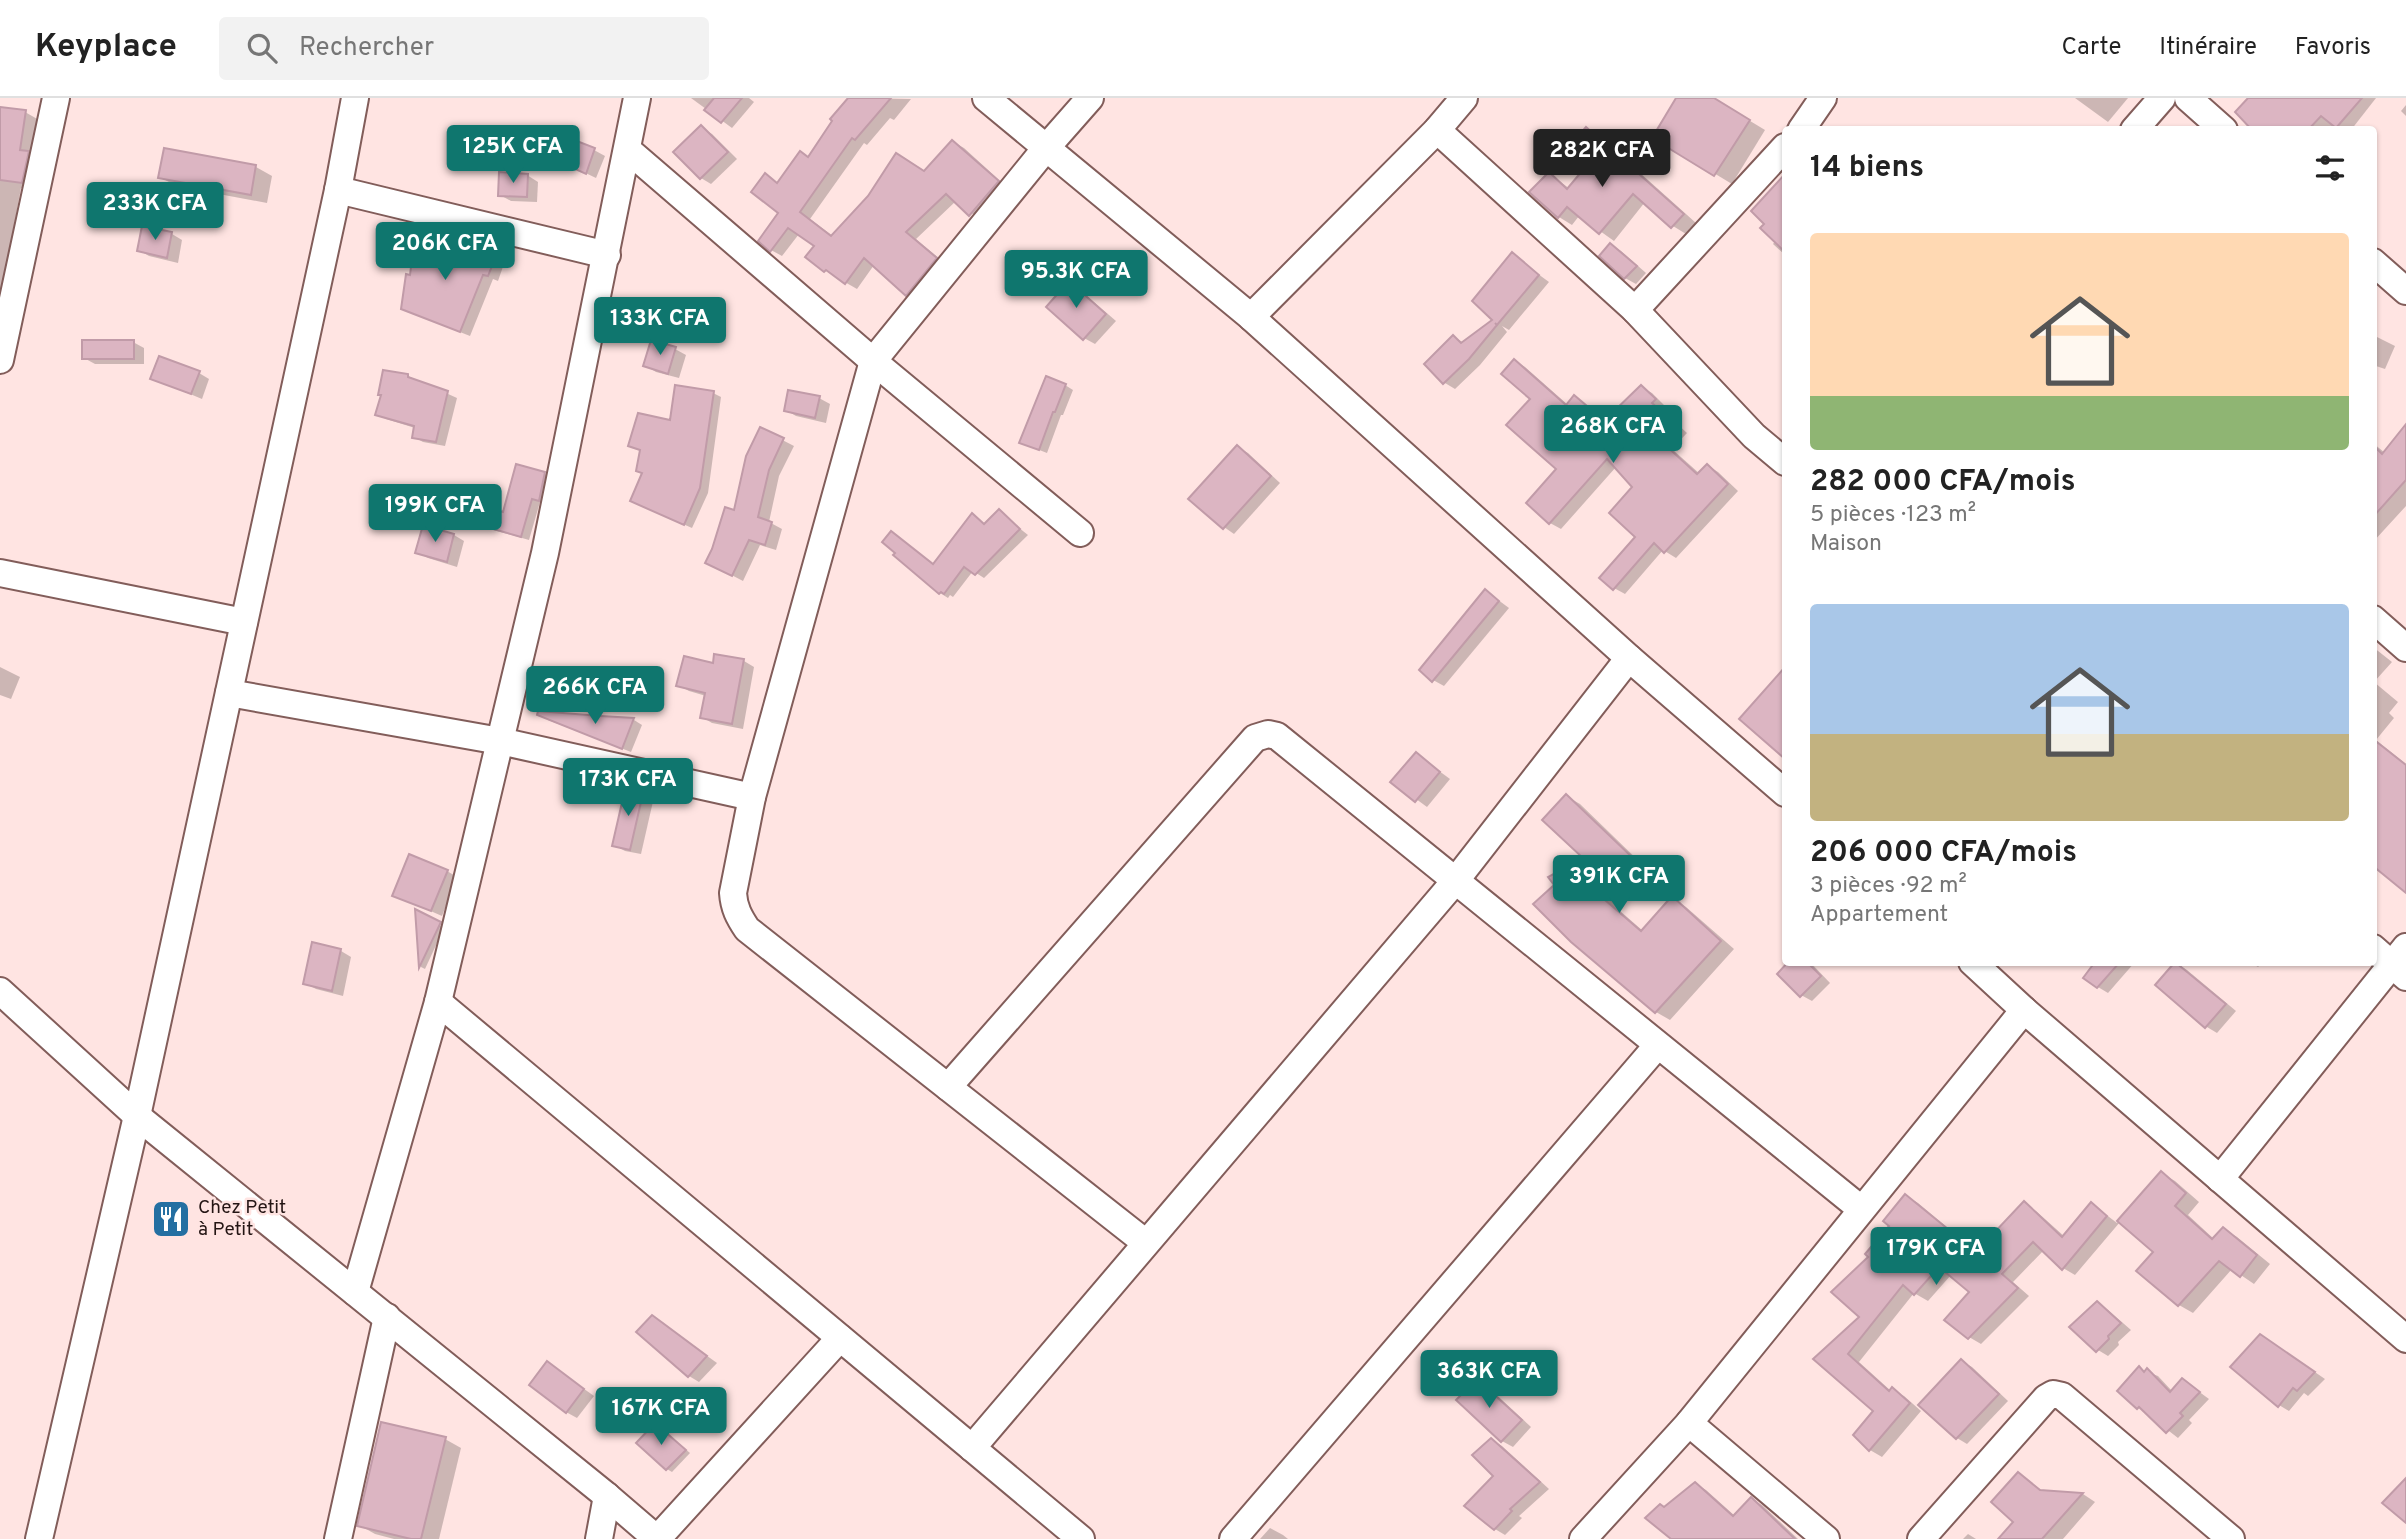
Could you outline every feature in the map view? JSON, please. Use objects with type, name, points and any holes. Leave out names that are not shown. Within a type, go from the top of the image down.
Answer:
[{"type":"street","points":[[0,360],[55,98]]},
{"type":"street","points":[[39,1539],[138,1116],[338,190],[355,98]]},
{"type":"street","points":[[355,1292],[438,1002],[545,553],[637,98]]},
{"type":"street","points":[[986,98],[1251,317],[1629,658],[1782,790]]},
{"type":"street","points":[[1090,98],[873,360],[752,797],[733,893],[739,918],[747,929],[1146,1243]]},
{"type":"street","points":[[1251,317],[1437,130],[1464,98]]},
{"type":"street","points":[[1804,126],[1823,98]]},
{"type":"street","points":[[2138,126],[2162,98]]},
{"type":"street","points":[[2188,98],[2220,126]]},
{"type":"street","points":[[1437,130],[1635,310],[1754,436],[1782,460]]},
{"type":"street","points":[[628,150],[1080,533]]},
{"type":"street","points":[[1635,310],[1782,150]]},
{"type":"street","points":[[338,190],[607,255]]},
{"type":"street","points":[[2377,266],[2406,291]]},
{"type":"street","points":[[0,573],[244,622]]},
{"type":"street","points":[[2377,623],[2406,648]]},
{"type":"street","points":[[972,1448],[1456,880],[1629,658]]},
{"type":"street","points":[[229,693],[500,741],[752,797]]},
{"type":"street","points":[[948,1087],[1255,738],[1262,735],[1277,736],[1861,1209]]},
{"type":"street","points":[[2220,1179],[2394,959]]},
{"type":"street","points":[[1976,966],[2406,1339]]},
{"type":"street","points":[[0,991],[138,1116],[657,1539],[840,1338]]},
{"type":"street","points":[[438,1002],[1081,1539]]},
{"type":"street","points":[[1583,1539],[1689,1423],[2024,1010]]},
{"type":"street","points":[[1233,1539],[1657,1046]]},
{"type":"street","points":[[338,1539],[387,1317]]},
{"type":"street","points":[[1921,1539],[2046,1398],[2053,1394],[2062,1396],[2231,1539]]},
{"type":"street","points":[[1689,1423],[1826,1539]]},
{"type":"street","points":[[599,1539],[607,1496]]},
{"type":"building","points":[[714,98],[742,98],[721,123],[704,110]]},
{"type":"building","points":[[848,98],[891,98],[855,140],[852,138],[800,212],[831,236],[868,196],[896,153],[924,171],[952,140],[999,181],[969,216],[946,194],[906,232],[937,258],[906,296],[864,258],[845,284],[826,270],[824,272],[805,257],[814,246],[788,228],[770,252],[758,241],[778,213],[751,192],[765,173],[777,183],[800,151],[808,157],[832,121],[830,119]]},
{"type":"building","points":[[1676,98],[1714,98],[1750,120],[1714,176],[1652,138]]},
{"type":"building","points":[[2248,98],[2362,98],[2338,126],[2334,126],[2321,116],[2312,126],[2248,126],[2235,112]]},
{"type":"building","points":[[0,107],[26,110],[20,150],[29,151],[22,183],[0,180]]},
{"type":"building","points":[[701,125],[728,152],[700,179],[673,152]]},
{"type":"building","points":[[1586,127],[1684,214],[1671,228],[1633,194],[1599,234],[1567,207],[1558,218],[1529,192],[1549,172],[1567,189],[1593,158],[1574,141]]},
{"type":"building","points":[[569,138],[595,148],[586,174],[560,162]]},
{"type":"building","points":[[164,148],[256,165],[251,195],[158,178]]},
{"type":"building","points":[[499,172],[528,174],[527,197],[498,196]]},
{"type":"building","points":[[1782,177],[1782,249],[1760,228],[1764,224],[1751,211]]},
{"type":"building","points":[[100,186],[133,193],[128,217],[95,211]]},
{"type":"building","points":[[142,226],[172,232],[167,258],[137,251]]},
{"type":"building","points":[[414,242],[498,251],[488,276],[483,275],[460,332],[401,309],[406,274],[410,275]]},
{"type":"building","points":[[1610,243],[1637,266],[1624,279],[1599,256]]},
{"type":"building","points":[[1512,252],[1539,275],[1469,359],[1443,384],[1424,364],[1453,335],[1461,343],[1492,320],[1472,301]]},
{"type":"building","points":[[1069,281],[1106,314],[1083,340],[1046,307]]},
{"type":"building","points":[[82,340],[134,340],[134,359],[82,359]]},
{"type":"building","points":[[651,340],[676,347],[668,374],[643,366]]},
{"type":"building","points":[[159,356],[200,371],[191,394],[150,379]]},
{"type":"building","points":[[1514,359],[1566,405],[1574,395],[1600,417],[1604,412],[1608,417],[1641,385],[1656,399],[1652,403],[1678,426],[1663,443],[1697,474],[1707,464],[1728,484],[1664,553],[1654,543],[1613,590],[1599,578],[1635,537],[1609,513],[1632,487],[1607,459],[1549,524],[1526,503],[1556,469],[1506,425],[1530,399],[1501,374]]},
{"type":"building","points":[[383,370],[408,374],[408,377],[448,391],[436,442],[412,438],[414,426],[375,415],[381,395],[378,395]]},
{"type":"building","points":[[1046,376],[1066,384],[1039,450],[1019,443]]},
{"type":"building","points":[[675,385],[714,391],[700,488],[684,525],[630,501],[642,473],[636,471],[640,450],[628,446],[638,413],[670,420]]},
{"type":"building","points":[[788,390],[820,396],[815,418],[784,411]]},
{"type":"building","points":[[2406,424],[2406,480],[2377,513],[2377,449],[2382,454]]},
{"type":"building","points":[[760,427],[784,438],[769,470],[758,517],[772,522],[765,545],[749,540],[732,576],[705,563],[725,507],[734,510],[746,456]]},
{"type":"building","points":[[1237,445],[1271,476],[1223,529],[1188,499]]},
{"type":"building","points":[[516,464],[545,472],[539,501],[532,499],[521,537],[455,518],[460,501],[503,512]]},
{"type":"building","points":[[999,509],[1020,529],[975,575],[964,567],[944,594],[939,594],[893,555],[895,553],[882,542],[891,531],[933,564],[972,513],[984,524]]},
{"type":"building","points":[[423,525],[454,534],[447,562],[415,553]]},
{"type":"building","points":[[1485,589],[1499,601],[1432,682],[1419,670]]},
{"type":"building","points":[[714,654],[744,659],[732,724],[700,718],[705,693],[676,686],[684,656],[713,663]]},
{"type":"building","points":[[1782,670],[1782,756],[1739,719]]},
{"type":"building","points":[[538,711],[634,718],[622,749],[537,715]]},
{"type":"building","points":[[2377,742],[2406,765],[2406,893],[2377,869]]},
{"type":"building","points":[[1416,752],[1440,772],[1415,802],[1390,782]]},
{"type":"building","points":[[626,785],[644,789],[630,850],[612,846]]},
{"type":"building","points":[[1566,794],[1634,859],[1609,885],[1615,891],[1606,901],[1641,931],[1672,896],[1721,941],[1655,1013],[1571,942],[1533,904],[1554,885],[1548,877],[1583,858],[1542,820]]},
{"type":"building","points":[[409,854],[448,870],[431,911],[392,896]]},
{"type":"building","points":[[415,909],[441,922],[419,968]]},
{"type":"building","points":[[312,942],[341,949],[332,991],[303,984]]},
{"type":"building","points":[[1784,966],[1811,966],[1821,976],[1800,997],[1777,974]]},
{"type":"building","points":[[2092,966],[2116,966],[2097,988],[2083,978]]},
{"type":"building","points":[[2172,966],[2180,966],[2226,1004],[2205,1028],[2155,985]]},
{"type":"building","points":[[2161,1171],[2186,1193],[2175,1206],[2212,1239],[2223,1227],[2257,1255],[2240,1277],[2219,1261],[2178,1306],[2136,1271],[2153,1252],[2117,1221]]},
{"type":"building","points":[[1905,1194],[1976,1252],[2024,1201],[2062,1237],[2091,1202],[2107,1216],[2062,1270],[2033,1242],[2002,1274],[2018,1288],[1968,1339],[1944,1320],[1969,1292],[1939,1267],[1914,1295],[1903,1285],[1848,1354],[1889,1391],[1892,1387],[1910,1403],[1869,1451],[1853,1435],[1873,1411],[1813,1359],[1859,1317],[1831,1292],[1868,1257],[1865,1254],[1889,1226],[1883,1221]]},
{"type":"building","points":[[2097,1301],[2121,1323],[2096,1352],[2069,1327]]},
{"type":"building","points":[[652,1315],[707,1356],[688,1377],[636,1332]]},
{"type":"building","points":[[2260,1334],[2315,1372],[2297,1391],[2293,1388],[2278,1407],[2230,1367]]},
{"type":"building","points":[[1961,1359],[1999,1394],[1956,1439],[1918,1405]]},
{"type":"building","points":[[547,1361],[584,1389],[566,1413],[529,1385]]},
{"type":"building","points":[[2139,1366],[2144,1372],[2147,1368],[2170,1392],[2182,1378],[2200,1392],[2180,1413],[2183,1416],[2166,1433],[2139,1407],[2137,1409],[2117,1391]]},
{"type":"building","points":[[1477,1379],[1522,1420],[1501,1442],[1456,1400]]},
{"type":"building","points":[[381,1422],[446,1437],[421,1539],[357,1526]]},
{"type":"building","points":[[655,1423],[686,1450],[666,1470],[636,1443]]},
{"type":"building","points":[[1491,1438],[1540,1482],[1510,1509],[1512,1511],[1494,1530],[1464,1506],[1493,1476],[1472,1455]]},
{"type":"building","points":[[2018,1472],[2040,1490],[2083,1493],[2042,1539],[1998,1539],[2013,1522],[1991,1502]]},
{"type":"building","points":[[2406,1478],[2406,1523],[2382,1503]]},
{"type":"building","points":[[1695,1482],[1733,1516],[1751,1497],[1795,1539],[1671,1539],[1645,1518],[1660,1504],[1664,1507]]},
{"type":"place","name":"Chez Petit à Petit","points":[[171,1219]]}]
